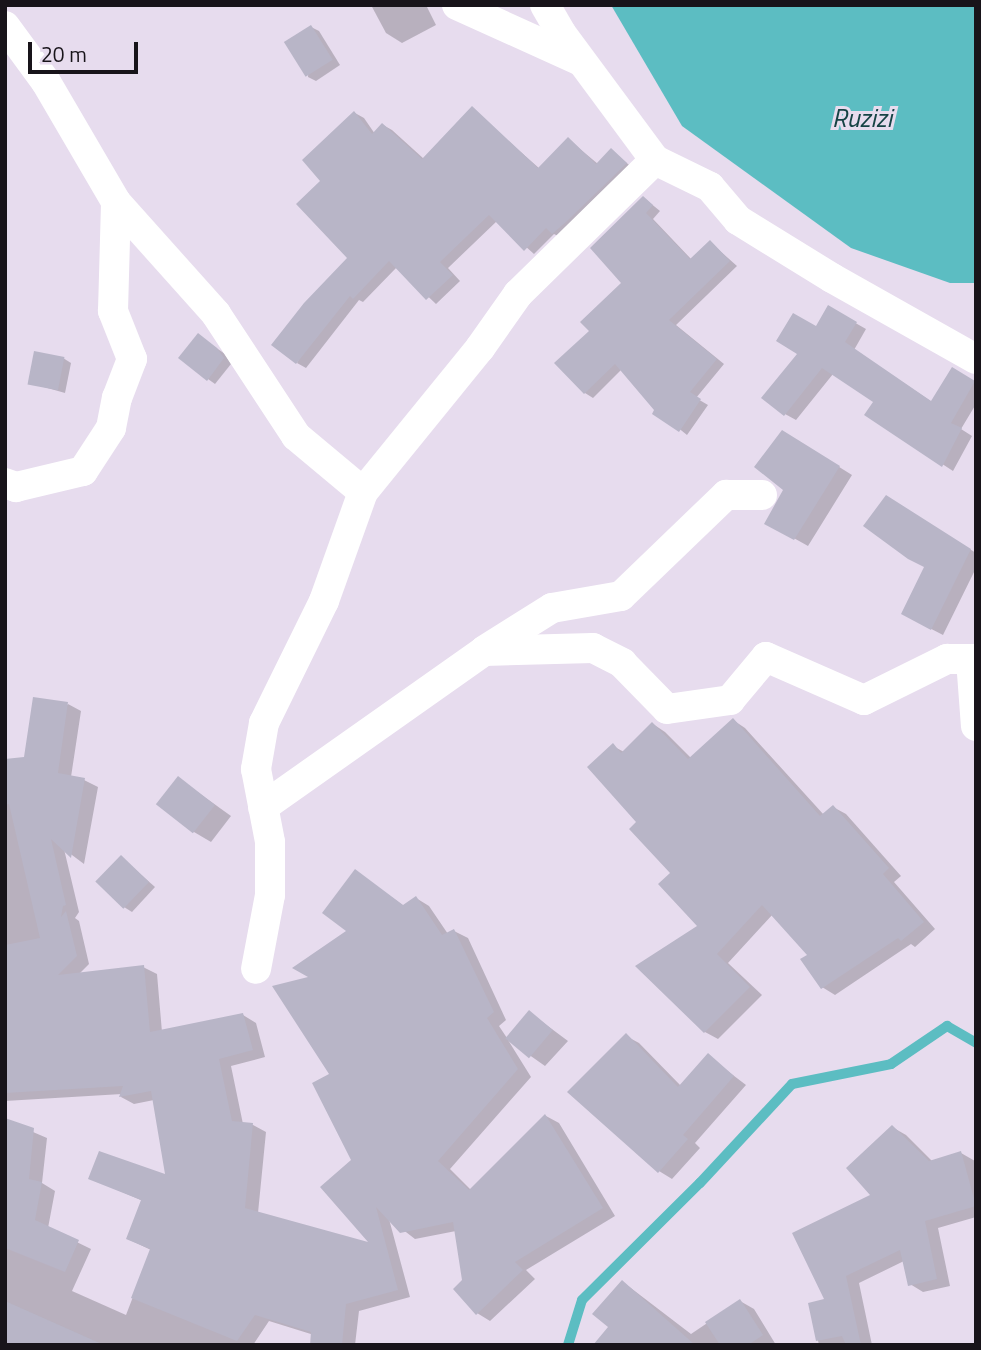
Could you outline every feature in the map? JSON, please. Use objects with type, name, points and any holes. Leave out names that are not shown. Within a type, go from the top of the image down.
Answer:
[{"type":"street","points":[[457,5],[585,64]]},
{"type":"street","points":[[545,5],[561,33],[656,160],[710,187],[738,220],[832,278],[976,359]]},
{"type":"street","points":[[5,26],[46,82],[116,202],[216,314],[296,436],[363,492]]},
{"type":"street","points":[[256,969],[270,895],[270,842],[256,769],[264,723],[324,601],[363,492],[480,348],[518,294],[656,160]]},
{"type":"street","points":[[5,483],[16,488],[83,471],[111,428],[117,398],[132,359],[113,311],[116,202]]},
{"type":"street","points":[[263,807],[485,650],[552,608],[621,596],[726,495],[762,495]]},
{"type":"street","points":[[485,650],[593,648],[622,663],[667,709],[730,700],[766,657],[864,701],[947,659],[974,659],[976,726]]},
{"type":"water","name":"Ruzizi","points":[[611,5],[976,5],[976,283],[950,283],[851,248],[682,126]]},
{"type":"building","points":[[311,25],[333,60],[306,77],[284,42]]},
{"type":"building","points":[[472,106],[538,168],[568,137],[596,164],[611,148],[627,163],[552,234],[546,228],[524,251],[489,215],[440,262],[453,275],[426,300],[389,261],[353,299],[350,296],[296,364],[271,345],[304,303],[347,258],[296,204],[320,181],[302,160],[354,111],[372,134],[382,123],[422,159]]},
{"type":"building","points":[[643,196],[653,205],[646,213],[690,259],[710,240],[730,261],[669,320],[717,359],[690,392],[701,399],[679,432],[652,414],[654,410],[615,364],[584,394],[554,363],[589,331],[580,322],[621,283],[590,248]]},
{"type":"building","points":[[828,305],[857,322],[845,342],[931,401],[952,367],[975,381],[951,423],[962,428],[942,467],[864,415],[873,402],[822,368],[784,416],[761,398],[797,354],[776,341],[793,313],[816,326]]},
{"type":"building","points":[[198,333],[217,348],[224,358],[207,381],[178,358]]},
{"type":"building","points":[[34,351],[64,357],[58,390],[28,384]]},
{"type":"building","points":[[782,430],[840,466],[794,540],[764,524],[783,490],[754,467]]},
{"type":"building","points":[[886,495],[971,549],[931,630],[901,614],[924,567],[908,559],[863,526]]},
{"type":"building","points":[[33,697],[68,702],[58,773],[85,778],[71,858],[51,839],[66,905],[63,906],[61,917],[66,911],[77,956],[58,975],[144,965],[150,1032],[243,1013],[253,1050],[219,1059],[232,1121],[253,1123],[245,1208],[368,1242],[320,1187],[351,1160],[312,1083],[329,1074],[272,986],[308,977],[292,968],[346,931],[322,913],[355,869],[403,905],[416,896],[442,935],[454,929],[494,1012],[487,1018],[518,1069],[438,1161],[469,1190],[545,1114],[603,1208],[515,1262],[523,1270],[476,1315],[453,1289],[462,1280],[453,1222],[400,1233],[376,1207],[398,1290],[346,1304],[342,1345],[310,1345],[311,1332],[255,1315],[237,1341],[131,1298],[150,1249],[126,1239],[141,1200],[88,1179],[99,1151],[165,1174],[151,1091],[119,1097],[123,1086],[5,1093],[5,945],[40,938],[9,804],[5,805],[5,759],[24,757]]},
{"type":"building","points":[[733,718],[820,816],[833,805],[889,868],[883,874],[924,922],[901,941],[898,938],[821,989],[800,959],[807,955],[762,905],[717,954],[750,987],[704,1033],[635,966],[697,926],[658,884],[670,873],[629,829],[636,822],[587,767],[613,743],[621,753],[652,722],[688,759]]},
{"type":"building","points":[[178,776],[215,805],[193,833],[156,804]]},
{"type":"building","points":[[121,855],[149,882],[123,909],[95,882]]},
{"type":"building","points":[[529,1010],[553,1030],[529,1058],[505,1038]]},
{"type":"building","points":[[626,1033],[678,1087],[708,1053],[734,1076],[683,1135],[688,1139],[658,1173],[567,1092]]},
{"type":"building","points":[[5,1118],[34,1128],[29,1179],[42,1182],[35,1220],[79,1240],[65,1272],[5,1248]]},
{"type":"building","points":[[892,1125],[929,1161],[961,1151],[976,1206],[925,1221],[937,1279],[908,1286],[900,1250],[846,1276],[861,1345],[846,1345],[842,1336],[816,1341],[808,1303],[824,1299],[792,1233],[870,1195],[846,1168]]},
{"type":"building","points":[[622,1280],[695,1345],[593,1345],[608,1327],[592,1314]]},
{"type":"building","points":[[740,1299],[763,1335],[748,1345],[720,1345],[705,1322]]},
{"type":"building","points":[[5,1301],[104,1345],[5,1345]]},
{"type":"waterway","points":[[568,1345],[582,1300],[700,1183],[792,1084],[891,1064],[947,1026],[976,1043]]}]
